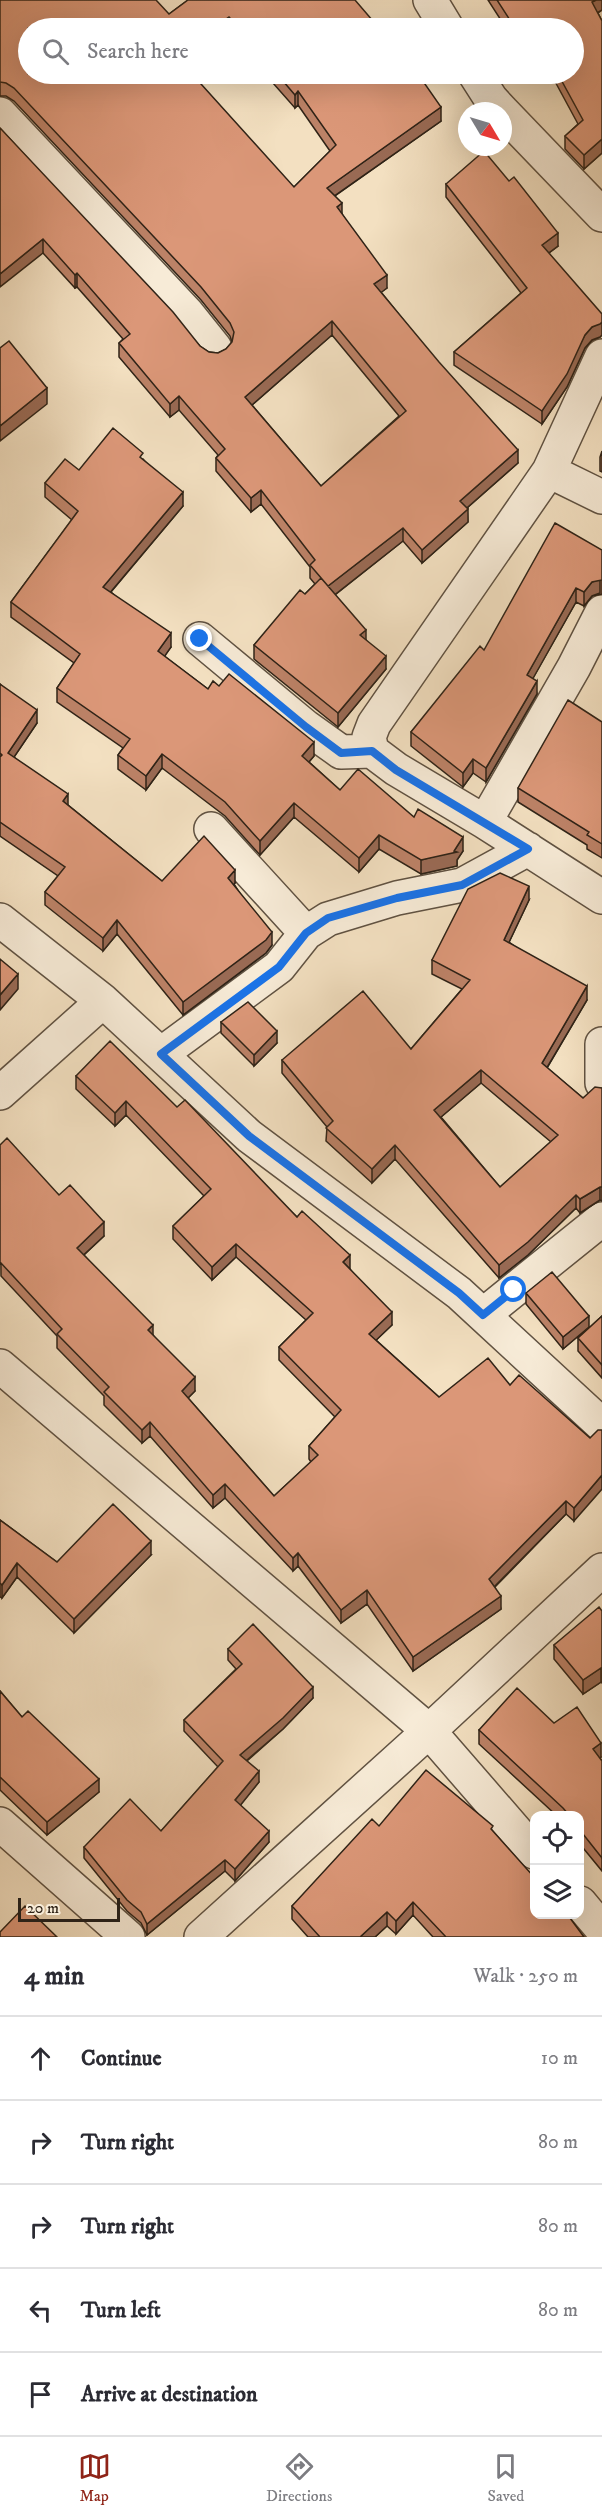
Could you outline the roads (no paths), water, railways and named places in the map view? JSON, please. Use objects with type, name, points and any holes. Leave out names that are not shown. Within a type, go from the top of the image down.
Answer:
[{"type":"street","points":[[430,0],[441,18]]},
{"type":"street","points":[[481,84],[493,102]]},
{"type":"street","points":[[0,114],[187,314],[215,348]]},
{"type":"street","points":[[512,122],[602,215]]},
{"type":"street","points":[[602,356],[549,471],[374,724],[369,737],[372,751],[396,770],[485,822],[602,897]]},
{"type":"street","points":[[549,471],[602,497]]},
{"type":"street","points":[[485,822],[574,667],[602,612]]},
{"type":"street","points":[[200,639],[341,753],[372,751]]},
{"type":"street","points":[[211,829],[306,933]]},
{"type":"street","points":[[161,1054],[279,967],[306,933],[328,918],[397,898],[462,885],[528,849]]},
{"type":"street","points":[[0,920],[104,1000],[249,1136],[459,1293],[602,1425]]},
{"type":"street","points":[[0,1092],[104,1000]]},
{"type":"street","points":[[602,1044],[602,1083]]},
{"type":"street","points":[[483,1315],[602,1219]]},
{"type":"street","points":[[0,1366],[429,1731],[530,1847]]},
{"type":"street","points":[[201,1937],[429,1731],[602,1570]]},
{"type":"street","points":[[0,1824],[128,1937]]},
{"type":"street","points":[[584,1909],[602,1929]]}]
